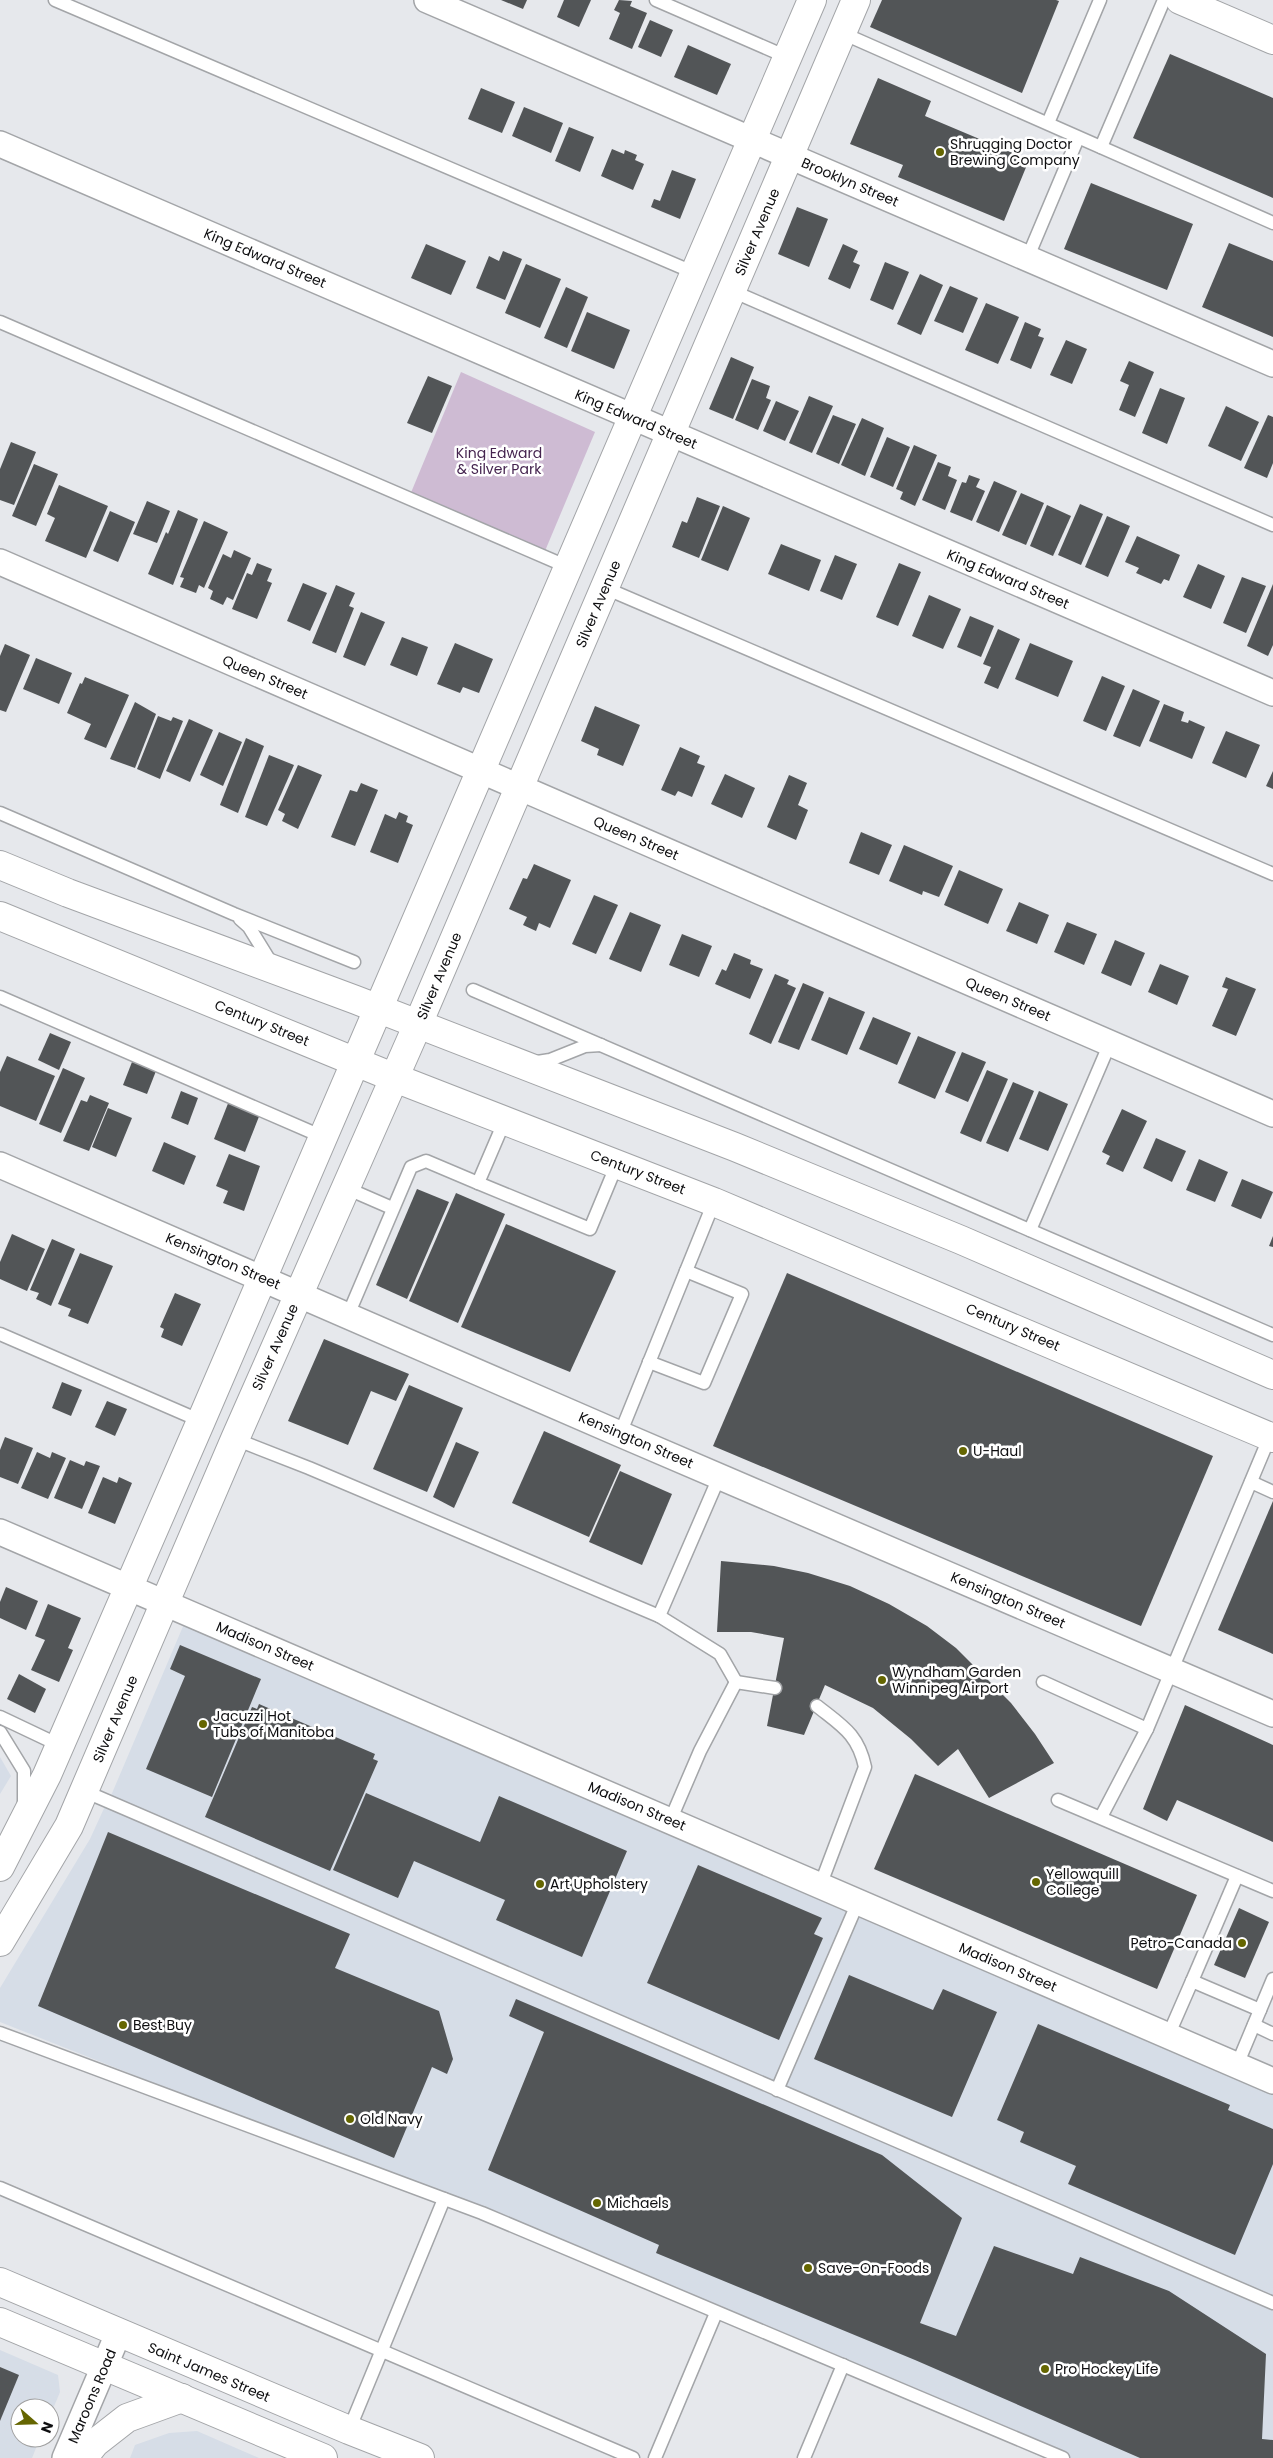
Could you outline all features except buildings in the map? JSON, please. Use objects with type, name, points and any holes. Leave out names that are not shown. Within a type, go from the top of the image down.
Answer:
[{"type":"street","name":"Brooklyn Street","points":[[427,0],[1273,364]]},
{"type":"street","points":[[0,1867],[24,1821],[59,1745],[201,1421],[812,0]]},
{"type":"street","name":"Silver Avenue","points":[[0,1942],[69,1826],[235,1439],[396,1078],[856,0]]},
{"type":"street","points":[[1180,0],[1273,40]]},
{"type":"street","name":"King Edward Street","points":[[0,144],[1273,693]]},
{"type":"street","name":"Queen Street","points":[[0,562],[1273,1114]]},
{"type":"street","points":[[0,865],[68,893],[378,1008],[735,1147],[952,1236],[1273,1375]]},
{"type":"street","name":"Century Street","points":[[0,916],[396,1078],[714,1202],[1271,1437]]},
{"type":"street","name":"Kensington Street","points":[[0,1165],[1273,1714]]},
{"type":"street","name":"Madison Street","points":[[0,1532],[1273,2081]]},
{"type":"street","name":"Saint James Street","points":[[0,2282],[118,2334],[420,2458]]},
{"type":"street","points":[[0,2322],[323,2458]]},
{"type":"street","name":"Maroons Road","points":[[65,2458],[118,2334]]},
{"type":"street","points":[[83,2458],[95,2442],[127,2418],[182,2398]]},
{"type":"lane","points":[[55,0],[695,273]]},
{"type":"lane","points":[[656,0],[787,57]]},
{"type":"lane","points":[[1048,123],[1100,0]]},
{"type":"lane","points":[[1101,147],[1164,0]]},
{"type":"lane","points":[[842,33],[1273,222]]},
{"type":"lane","points":[[1027,258],[1078,138]]},
{"type":"lane","points":[[732,291],[1273,525]]},
{"type":"lane","points":[[0,322],[568,567]]},
{"type":"lane","points":[[605,588],[1273,874]]},
{"type":"lane","points":[[0,813],[234,914],[354,962]]},
{"type":"lane","points":[[234,914],[249,927],[276,970]]},
{"type":"lane","points":[[472,990],[1273,1335]]},
{"type":"lane","points":[[0,997],[323,1138]]},
{"type":"lane","points":[[1030,1230],[1110,1043]]},
{"type":"lane","points":[[522,1064],[550,1060],[568,1051],[601,1045]]},
{"type":"lane","points":[[478,1183],[505,1120]]},
{"type":"lane","points":[[348,1315],[411,1167],[426,1161],[590,1229],[616,1164]]},
{"type":"lane","points":[[346,1188],[392,1208]]},
{"type":"lane","points":[[620,1434],[714,1202]]},
{"type":"lane","points":[[649,1362],[704,1384],[742,1294],[686,1271]]},
{"type":"lane","points":[[0,1334],[201,1421]]},
{"type":"lane","points":[[1101,1817],[1147,1729],[1271,1437]]},
{"type":"lane","points":[[235,1439],[301,1464],[659,1616],[720,1654],[736,1682]]},
{"type":"lane","points":[[659,1616],[720,1475]]},
{"type":"lane","points":[[1251,1482],[1273,1492]]},
{"type":"lane","points":[[670,1821],[700,1751],[736,1682]]},
{"type":"lane","points":[[736,1682],[775,1688]]},
{"type":"lane","points":[[1043,1682],[1147,1729]]},
{"type":"lane","points":[[817,1706],[854,1736],[862,1750],[865,1766],[820,1886]]},
{"type":"lane","points":[[0,1717],[59,1745]]},
{"type":"lane","points":[[0,1732],[24,1771],[24,1821]]},
{"type":"lane","points":[[84,1791],[1273,2303]]},
{"type":"lane","points":[[1058,1800],[1273,1891]]},
{"type":"lane","points":[[1168,2036],[1237,1876]]},
{"type":"lane","points":[[778,2090],[858,1902]]},
{"type":"lane","points":[[1237,2065],[1266,2002],[1273,1979]]},
{"type":"lane","points":[[1192,1981],[1266,2002]]},
{"type":"lane","points":[[1254,2025],[1273,2034]]},
{"type":"lane","points":[[0,2033],[444,2200],[1063,2458]]},
{"type":"lane","points":[[0,2188],[633,2458]]},
{"type":"lane","points":[[349,2430],[444,2200]]},
{"type":"lane","points":[[655,2458],[716,2313]]},
{"type":"lane","points":[[804,2458],[842,2365]]},
{"type":"shaded area","points":[[187,1617],[1273,2093],[1273,2300],[110,1798]]},
{"type":"shaded area","points":[[0,1757],[11,1776],[0,1794]]},
{"type":"shaded area","points":[[106,1804],[1273,2307],[1273,2458],[1067,2458],[495,2218],[0,2022],[0,1988],[90,1839]]},
{"type":"shaded area","points":[[0,2350],[58,2375],[60,2392],[58,2398],[10,2398],[10,2448],[36,2448],[32,2458],[0,2458]]},
{"type":"shaded area","points":[[197,2431],[259,2458],[130,2458],[135,2445],[169,2433]]},
{"type":"green space","name":"King Edward & Silver Park","points":[[461,372],[595,432],[545,551],[410,495]]},
{"type":"place","name":"Shrugging Doctor Brewing Company","points":[[940,152]]},
{"type":"place","name":"U-Haul","points":[[963,1451]]},
{"type":"place","name":"Wyndham Garden Winnipeg Airport","points":[[882,1680]]},
{"type":"place","name":"Jacuzzi Hot Tubs of Manitoba","points":[[203,1724]]},
{"type":"place","name":"Yellowquill College","points":[[1036,1882]]},
{"type":"place","name":"Art Upholstery","points":[[540,1884]]},
{"type":"place","name":"Petro-Canada","points":[[1242,1943]]},
{"type":"place","name":"Best Buy","points":[[123,2025]]},
{"type":"place","name":"Old Navy","points":[[350,2119]]},
{"type":"place","name":"Michaels","points":[[597,2203]]},
{"type":"place","name":"Save-On-Foods","points":[[808,2268]]},
{"type":"place","name":"Pro Hockey Life","points":[[1045,2369]]}]
